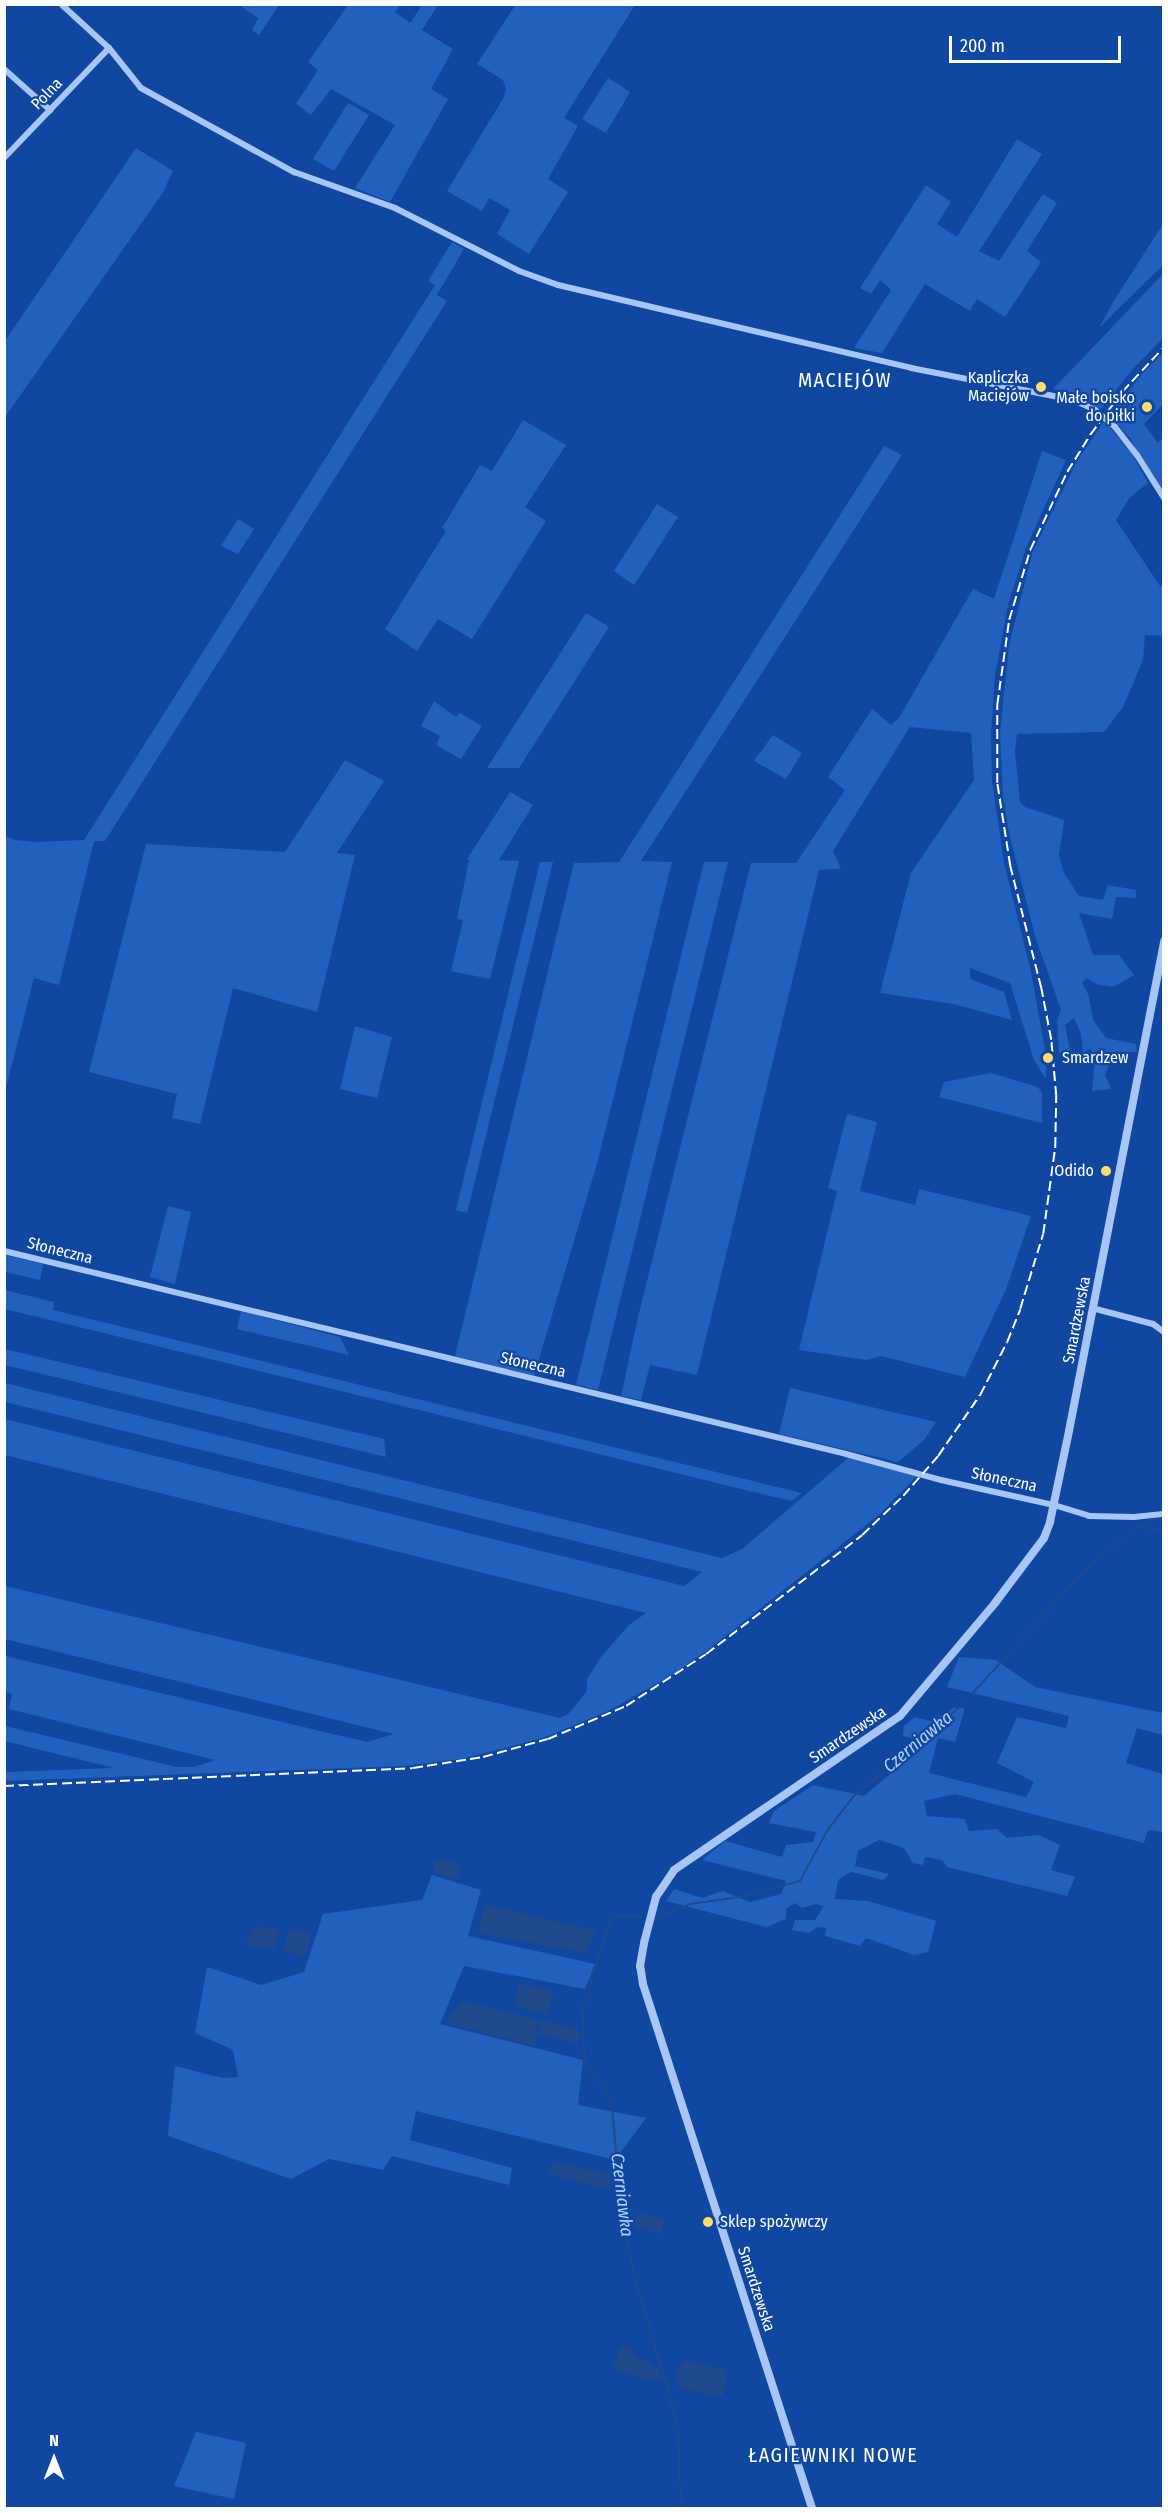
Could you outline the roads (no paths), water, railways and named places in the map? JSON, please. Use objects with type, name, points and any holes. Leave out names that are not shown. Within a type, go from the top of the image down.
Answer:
[{"type":"street","points":[[61,4],[109,48],[137,84],[294,172],[395,208],[542,280],[910,368],[1061,396],[1084,404],[1103,416],[1126,440],[1164,498]]},
{"type":"street","name":"Polna","points":[[4,158],[109,48]]},
{"type":"street","points":[[4,69],[50,110]]},
{"type":"street","name":"Smardzewska","points":[[812,2508],[643,1984],[640,1966],[644,1943],[656,1897],[674,1870],[870,1739],[910,1706],[1036,1552],[1048,1531],[1164,941]]},
{"type":"street","name":"Słoneczna","points":[[4,1251],[835,1451],[941,1480],[1054,1505],[1100,1518],[1164,1514]]},
{"type":"street","points":[[1092,1308],[1153,1323],[1164,1332]]},
{"type":"waterway","name":"Czerniawka","points":[[656,1918],[690,1904],[746,1896],[800,1881],[827,1831],[853,1797],[961,1706],[1077,1579],[1117,1542],[1141,1526],[1164,1532]]},
{"type":"waterway","name":"Czerniawka","points":[[643,1917],[616,1916],[612,1919],[583,2008],[585,2060],[612,2102],[621,2204],[633,2269],[678,2424],[681,2497],[685,2508]]},
{"type":"railway","points":[[4,1786],[413,1768],[483,1757],[548,1739],[626,1706],[706,1654],[862,1535],[903,1496],[938,1456],[980,1395],[1007,1342],[1020,1309],[1043,1234],[1055,1147],[1056,1096],[1051,1040],[1041,988],[1010,866],[997,783],[997,705],[1009,620],[1030,550],[1067,472],[1090,435],[1122,392],[1164,347]]},
{"type":"place","name":"Kapliczka Maciejów","points":[[1041,387]]},
{"type":"place","name":"Małe boisko do piłki","points":[[1147,407]]},
{"type":"place","name":"Smardzew","points":[[1048,1058]]},
{"type":"place","name":"Odido","points":[[1106,1171]]},
{"type":"place","name":"Sklep spożywczy","points":[[708,2222]]},
{"type":"district","name":"MACIEJÓW","points":[[845,380]]},
{"type":"district","name":"ŁAGIEWNIKI NOWE","points":[[833,2455]]}]
